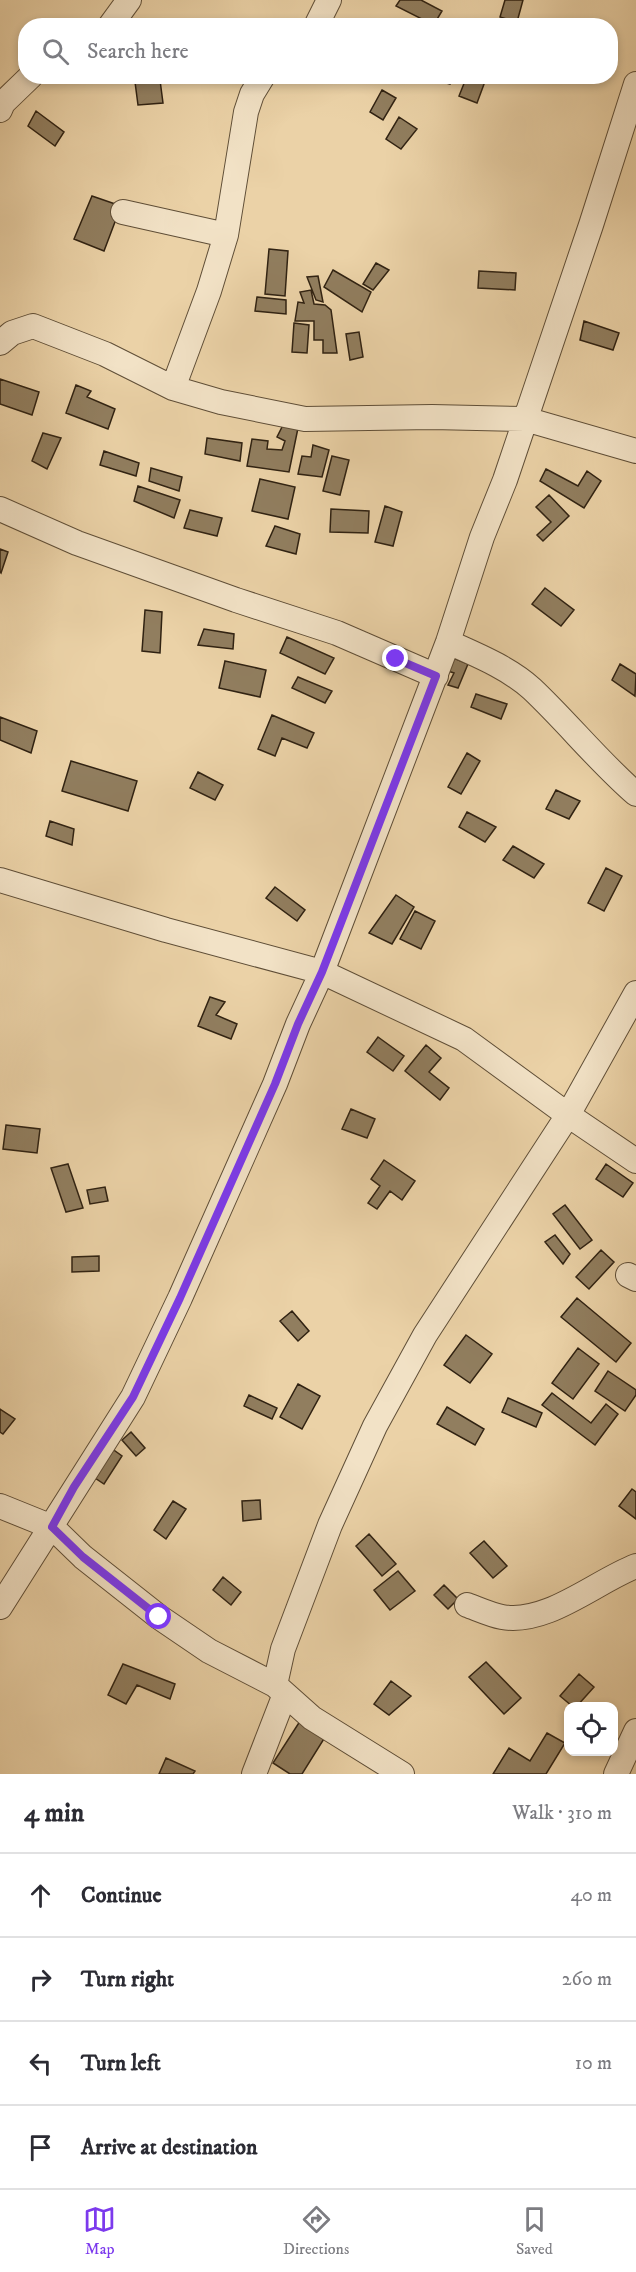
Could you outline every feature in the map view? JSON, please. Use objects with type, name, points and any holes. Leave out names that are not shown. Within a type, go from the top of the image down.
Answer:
[{"type":"street","points":[[116,18],[129,0]]},
{"type":"street","points":[[320,18],[329,0]]},
{"type":"street","points":[[0,111],[3,103],[23,84]]},
{"type":"street","points":[[173,388],[209,291],[226,235],[246,112],[257,84]]},
{"type":"street","points":[[0,1607],[133,1397],[185,1287],[322,972],[436,676],[591,225],[636,84]]},
{"type":"street","points":[[123,212],[226,235]]},
{"type":"street","points":[[0,321],[33,326],[105,354],[173,388],[221,402],[305,419],[432,417],[525,419],[636,452]]},
{"type":"street","points":[[0,343],[12,333],[33,326]]},
{"type":"street","points":[[0,509],[77,543],[236,600],[337,633],[436,676]]},
{"type":"street","points":[[448,642],[490,661],[531,688],[636,794]]},
{"type":"street","points":[[0,880],[166,930],[322,972],[464,1040],[636,1161]]},
{"type":"street","points":[[254,1774],[280,1690],[283,1649],[330,1525],[375,1426],[425,1335],[568,1115],[636,993]]},
{"type":"street","points":[[0,1506],[52,1527],[83,1557],[159,1617],[209,1651],[280,1690],[312,1718],[402,1774]]},
{"type":"street","points":[[467,1605],[503,1617],[543,1614],[636,1566]]},
{"type":"street","points":[[616,1774],[636,1731]]},
{"type":"building","points":[[400,0],[421,0],[442,11],[438,18],[420,18],[396,6]]},
{"type":"building","points":[[505,0],[523,0],[518,18],[500,17]]},
{"type":"building","points":[[135,84],[161,84],[163,103],[138,105]]},
{"type":"building","points":[[464,84],[484,84],[477,103],[459,96]]},
{"type":"building","points":[[382,90],[396,98],[383,120],[370,112]]},
{"type":"building","points":[[36,111],[64,132],[55,146],[28,126]]},
{"type":"building","points":[[399,117],[417,129],[401,149],[386,139]]},
{"type":"building","points":[[92,196],[121,206],[104,251],[74,239]]},
{"type":"building","points":[[269,249],[288,251],[285,296],[265,294]]},
{"type":"building","points":[[376,263],[389,270],[373,290],[363,284]]},
{"type":"building","points":[[333,270],[371,292],[362,312],[324,287]]},
{"type":"building","points":[[479,271],[516,273],[515,290],[478,288]]},
{"type":"building","points":[[318,276],[323,302],[316,300],[307,277]]},
{"type":"building","points":[[311,290],[314,304],[325,305],[331,310],[337,353],[323,353],[323,340],[314,340],[314,321],[295,321],[298,302],[304,303],[300,292]]},
{"type":"building","points":[[257,297],[286,300],[286,314],[255,311]]},
{"type":"building","points":[[584,321],[619,333],[613,350],[580,340]]},
{"type":"building","points":[[294,323],[309,325],[307,353],[292,352]]},
{"type":"building","points":[[359,332],[363,357],[350,360],[346,334]]},
{"type":"building","points":[[0,379],[39,392],[32,415],[0,404]]},
{"type":"building","points":[[76,385],[91,391],[87,397],[115,409],[108,429],[66,413]]},
{"type":"building","points":[[283,425],[298,428],[289,472],[247,466],[252,439],[268,441],[267,449],[282,450],[285,441],[277,437]]},
{"type":"building","points":[[43,433],[61,438],[47,469],[32,461]]},
{"type":"building","points":[[207,438],[242,443],[240,461],[205,454]]},
{"type":"building","points":[[313,445],[329,450],[322,477],[298,474],[302,456],[311,457]]},
{"type":"building","points":[[104,451],[139,463],[136,476],[100,465]]},
{"type":"building","points":[[332,456],[349,460],[340,495],[323,491]]},
{"type":"building","points":[[151,468],[182,477],[179,491],[149,481]]},
{"type":"building","points":[[546,469],[578,486],[587,471],[601,481],[584,508],[540,481]]},
{"type":"building","points":[[260,479],[295,487],[288,519],[252,511]]},
{"type":"building","points":[[138,486],[180,500],[174,518],[134,501]]},
{"type":"building","points":[[549,495],[569,516],[543,541],[537,535],[551,522],[536,507]]},
{"type":"building","points":[[385,506],[402,512],[393,546],[375,542]]},
{"type":"building","points":[[331,509],[369,511],[368,533],[330,532]]},
{"type":"building","points":[[190,510],[222,518],[217,536],[184,528]]},
{"type":"building","points":[[275,526],[300,534],[296,554],[266,546]]},
{"type":"building","points":[[0,549],[8,552],[1,573],[0,572]]},
{"type":"building","points":[[545,588],[574,610],[561,626],[532,604]]},
{"type":"building","points":[[145,610],[162,612],[160,653],[142,651]]},
{"type":"building","points":[[204,629],[234,634],[233,649],[198,645]]},
{"type":"building","points":[[287,637],[334,658],[325,674],[280,653]]},
{"type":"building","points":[[451,657],[468,664],[458,688],[448,685],[454,673],[445,670]]},
{"type":"building","points":[[225,661],[266,670],[260,697],[219,688]]},
{"type":"building","points":[[620,664],[636,674],[635,696],[612,680]]},
{"type":"building","points":[[298,677],[332,691],[325,703],[292,688]]},
{"type":"building","points":[[476,694],[507,704],[501,719],[471,707]]},
{"type":"building","points":[[272,715],[314,733],[307,748],[282,738],[275,756],[258,749]]},
{"type":"building","points":[[0,717],[37,731],[31,753],[0,740]]},
{"type":"building","points":[[467,753],[480,761],[461,794],[448,787]]},
{"type":"building","points":[[71,761],[137,781],[128,811],[62,791]]},
{"type":"building","points":[[198,772],[223,785],[215,800],[190,788]]},
{"type":"building","points":[[556,790],[580,801],[569,819],[546,809]]},
{"type":"building","points":[[467,812],[496,827],[485,842],[459,827]]},
{"type":"building","points":[[50,821],[74,829],[72,845],[46,836]]},
{"type":"building","points":[[513,846],[544,864],[534,878],[503,860]]},
{"type":"building","points":[[606,868],[622,876],[604,911],[588,903]]},
{"type":"building","points":[[275,887],[305,910],[297,921],[266,898]]},
{"type":"building","points":[[396,895],[414,907],[392,944],[369,933]]},
{"type":"building","points":[[415,911],[435,921],[421,949],[400,939]]},
{"type":"building","points":[[210,997],[225,1002],[216,1015],[237,1024],[231,1039],[198,1026]]},
{"type":"building","points":[[378,1037],[404,1056],[393,1071],[367,1052]]},
{"type":"building","points":[[426,1045],[441,1058],[429,1072],[449,1088],[440,1100],[405,1071]]},
{"type":"building","points":[[351,1109],[375,1119],[367,1138],[342,1129]]},
{"type":"building","points":[[6,1125],[40,1129],[37,1153],[3,1149]]},
{"type":"building","points":[[384,1160],[415,1181],[402,1200],[390,1191],[377,1209],[368,1203],[380,1186],[371,1179]]},
{"type":"building","points":[[68,1164],[83,1208],[66,1212],[51,1168]]},
{"type":"building","points":[[606,1164],[633,1183],[623,1197],[596,1179]]},
{"type":"building","points":[[105,1187],[108,1201],[90,1204],[87,1190]]},
{"type":"building","points":[[565,1205],[592,1240],[580,1249],[553,1214]]},
{"type":"building","points":[[555,1235],[570,1254],[563,1264],[545,1242]]},
{"type":"building","points":[[601,1250],[614,1262],[589,1289],[576,1277]]},
{"type":"building","points":[[99,1256],[99,1271],[72,1272],[72,1257]]},
{"type":"building","points":[[577,1298],[631,1343],[616,1362],[561,1317]]},
{"type":"building","points":[[292,1311],[309,1331],[298,1341],[280,1321]]},
{"type":"building","points":[[466,1335],[492,1354],[470,1383],[444,1365]]},
{"type":"building","points":[[578,1348],[599,1364],[573,1399],[552,1383]]},
{"type":"building","points":[[608,1371],[636,1390],[636,1395],[625,1411],[595,1391]]},
{"type":"building","points":[[298,1384],[320,1396],[302,1429],[280,1417]]},
{"type":"building","points":[[552,1393],[591,1423],[606,1404],[618,1414],[595,1445],[542,1405]]},
{"type":"building","points":[[249,1395],[277,1408],[272,1419],[244,1406]]},
{"type":"building","points":[[508,1398],[542,1413],[536,1427],[502,1412]]},
{"type":"building","points":[[447,1407],[484,1429],[475,1445],[437,1424]]},
{"type":"building","points":[[0,1409],[15,1419],[3,1434],[0,1432]]},
{"type":"building","points":[[131,1432],[145,1448],[136,1456],[122,1440]]},
{"type":"building","points":[[111,1448],[122,1456],[104,1484],[92,1476]]},
{"type":"building","points":[[632,1489],[636,1492],[636,1519],[619,1506]]},
{"type":"building","points":[[260,1500],[261,1519],[243,1521],[242,1501]]},
{"type":"building","points":[[173,1501],[186,1509],[166,1539],[154,1530]]},
{"type":"building","points":[[369,1534],[396,1564],[382,1576],[356,1546]]},
{"type":"building","points":[[484,1541],[507,1566],[493,1578],[470,1553]]},
{"type":"building","points":[[398,1571],[415,1591],[390,1610],[374,1590]]},
{"type":"building","points":[[223,1577],[241,1592],[231,1605],[213,1590]]},
{"type":"building","points":[[444,1585],[458,1599],[448,1609],[434,1595]]},
{"type":"building","points":[[486,1662],[521,1698],[504,1714],[469,1677]]},
{"type":"building","points":[[123,1664],[175,1684],[170,1699],[137,1685],[126,1704],[108,1695]]},
{"type":"building","points":[[579,1674],[594,1687],[581,1702],[567,1702],[560,1696]]},
{"type":"building","points":[[391,1681],[411,1696],[389,1715],[374,1704]]},
{"type":"building","points":[[302,1718],[327,1734],[302,1774],[290,1774],[273,1763]]},
{"type":"building","points":[[547,1733],[564,1742],[546,1774],[493,1774],[509,1748],[530,1761]]},
{"type":"building","points":[[166,1758],[195,1771],[193,1774],[159,1774]]},
{"type":"route","points":[[159,1617],[83,1557],[52,1527],[74,1487],[133,1397],[180,1298],[322,972],[436,676],[396,659]]}]
